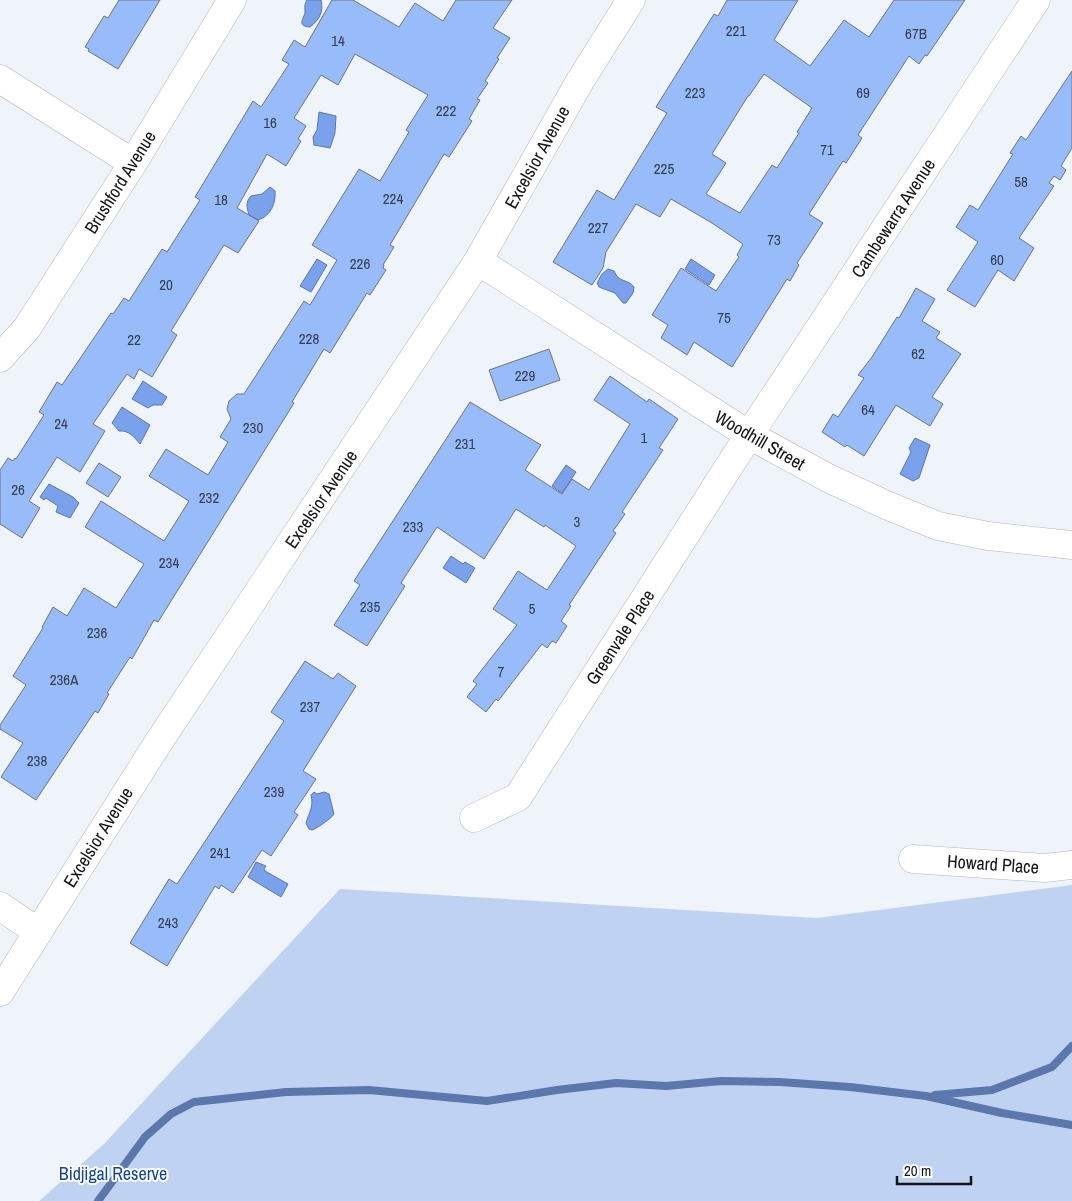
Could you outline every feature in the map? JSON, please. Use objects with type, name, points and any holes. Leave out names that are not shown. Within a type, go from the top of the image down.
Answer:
[{"type":"street","name":"Brushford Avenue","points":[[0,358],[27,328],[133,163],[232,0]]},
{"type":"street","name":"Excelsior Avenue","points":[[0,992],[160,740],[478,262],[580,81],[631,0]]},
{"type":"street","name":"Cambewarra Avenue","points":[[749,435],[1036,0]]},
{"type":"street","points":[[0,79],[133,163]]},
{"type":"street","name":"Woodhill Street","points":[[478,262],[749,435],[828,478],[886,505],[938,526],[988,536],[1072,545]]},
{"type":"street","name":"Greenvale Place","points":[[474,818],[518,797],[749,435]]},
{"type":"street","name":"Howard Place","points":[[913,859],[1045,868],[1072,865]]},
{"type":"street","points":[[0,906],[38,932]]},
{"type":"green space","name":"Bidjigal Reserve","points":[[1072,885],[1072,1201],[39,1201],[104,1144],[340,889],[817,918]]},
{"type":"water","points":[[307,0],[321,0],[322,4],[320,15],[310,27],[302,24]]},
{"type":"water","points":[[319,112],[336,116],[335,133],[330,148],[314,145],[313,137],[317,130]]},
{"type":"water","points":[[270,187],[275,191],[275,200],[269,212],[258,220],[249,215],[247,203],[251,196],[262,194]]},
{"type":"water","points":[[317,259],[327,265],[311,292],[300,286]]},
{"type":"water","points":[[691,259],[715,275],[709,285],[685,269]]},
{"type":"water","points":[[608,269],[614,271],[619,278],[634,287],[633,293],[626,303],[623,303],[615,293],[599,287],[597,283],[602,274]]},
{"type":"water","points":[[143,381],[167,397],[162,405],[153,405],[148,408],[132,399]]},
{"type":"water","points":[[122,407],[150,425],[140,444],[128,433],[119,431],[112,423]]},
{"type":"water","points":[[915,438],[930,445],[919,478],[913,481],[900,474],[911,452],[909,448]]},
{"type":"water","points":[[566,465],[576,472],[562,493],[552,486]]},
{"type":"water","points":[[49,484],[73,497],[79,503],[70,518],[56,512],[58,506],[46,498],[44,500],[40,497]]},
{"type":"water","points":[[451,556],[463,564],[465,562],[475,568],[466,583],[443,568]]},
{"type":"water","points":[[314,792],[317,794],[324,792],[329,794],[334,814],[312,830],[309,829],[306,823],[312,806],[311,795]]},
{"type":"water","points":[[256,862],[266,866],[265,871],[288,884],[281,897],[248,877]]},
{"type":"building","points":[[119,0],[160,0],[118,69],[88,51],[89,49],[85,47],[104,16],[108,18]]},
{"type":"building","points":[[332,0],[353,0],[399,27],[415,3],[443,21],[456,0],[512,0],[493,28],[510,38],[485,81],[488,83],[477,99],[480,100],[469,119],[472,121],[449,157],[444,154],[390,245],[394,247],[383,265],[383,268],[386,270],[370,295],[367,293],[330,353],[324,349],[292,402],[294,403],[158,622],[154,620],[132,659],[130,657],[107,693],[109,694],[98,713],[95,711],[36,800],[1,777],[23,743],[0,729],[0,725],[26,685],[13,676],[43,628],[53,607],[67,616],[84,588],[116,608],[144,564],[85,527],[101,501],[164,541],[189,501],[149,476],[166,449],[208,475],[228,442],[220,437],[231,419],[227,409],[229,401],[237,394],[244,394],[304,301],[310,305],[337,260],[312,245],[359,169],[380,181],[409,132],[406,130],[428,95],[355,54],[338,85],[321,75],[294,118],[306,126],[298,139],[301,141],[286,166],[267,154],[237,208],[259,221],[238,253],[224,245],[171,331],[177,335],[152,377],[139,369],[134,379],[127,374],[93,424],[105,431],[80,472],[57,457],[29,501],[40,508],[22,538],[0,524],[0,470],[8,458],[13,461],[16,459],[44,415],[39,412],[57,382],[62,385],[111,313],[113,314],[124,298],[129,301],[162,249],[167,252],[200,200],[195,197],[253,101],[261,107],[289,64],[282,60],[294,40],[305,47]]},
{"type":"building","points":[[727,0],[798,0],[774,40],[810,66],[844,20],[869,37],[894,0],[965,0],[927,56],[925,55],[919,64],[909,56],[858,135],[862,138],[846,163],[843,161],[809,214],[823,223],[797,263],[799,265],[790,281],[787,279],[732,367],[694,342],[687,355],[661,338],[668,325],[652,315],[681,268],[716,291],[739,257],[737,255],[743,244],[712,223],[671,199],[660,217],[636,204],[606,252],[603,268],[592,285],[553,262],[597,190],[614,200],[667,113],[656,107],[714,14],[718,16]],"holes":[[[764,74],[812,108],[777,168],[772,165],[740,213],[706,194],[726,163],[712,154]]]},
{"type":"building","points":[[1072,71],[1072,148],[1061,166],[1066,170],[1060,180],[1054,176],[1049,183],[1054,186],[1019,238],[1034,248],[1014,281],[998,270],[975,307],[947,290],[978,242],[956,227],[970,205],[978,210],[1013,154],[1010,153],[1021,136],[1026,140]]},
{"type":"building","points":[[916,288],[935,299],[922,321],[940,332],[936,338],[961,354],[932,397],[943,404],[930,426],[896,405],[864,456],[847,445],[845,447],[822,432],[833,414],[838,417],[864,378],[858,375],[872,357],[897,317],[899,318]]},
{"type":"building","points":[[549,349],[560,380],[500,401],[489,370]]},
{"type":"building","points":[[610,376],[647,402],[649,399],[678,419],[659,448],[663,450],[622,512],[625,514],[613,531],[616,533],[569,605],[571,606],[561,621],[567,626],[556,643],[552,641],[547,648],[542,644],[498,701],[496,699],[486,712],[467,697],[477,684],[473,681],[517,625],[493,609],[518,571],[547,590],[576,546],[545,525],[544,527],[516,509],[484,559],[437,527],[401,583],[405,586],[367,646],[334,625],[360,585],[354,581],[470,402],[541,445],[525,470],[562,494],[572,479],[589,490],[630,424],[594,400]]},
{"type":"building","points":[[99,463],[121,477],[108,497],[86,483]]},
{"type":"building","points":[[305,661],[333,679],[338,673],[356,686],[303,771],[316,779],[294,812],[298,815],[271,856],[262,850],[233,893],[221,885],[219,889],[215,886],[167,966],[130,943],[169,879],[177,884],[284,721],[271,712]]},
{"type":"waterway","points":[[935,1095],[992,1090],[1052,1067],[1072,1046]]},
{"type":"waterway","points":[[98,1201],[145,1137],[171,1114],[194,1102],[286,1092],[369,1090],[487,1101],[616,1083],[666,1086],[721,1081],[780,1082],[850,1087],[926,1096],[1002,1113],[1072,1125]]}]
